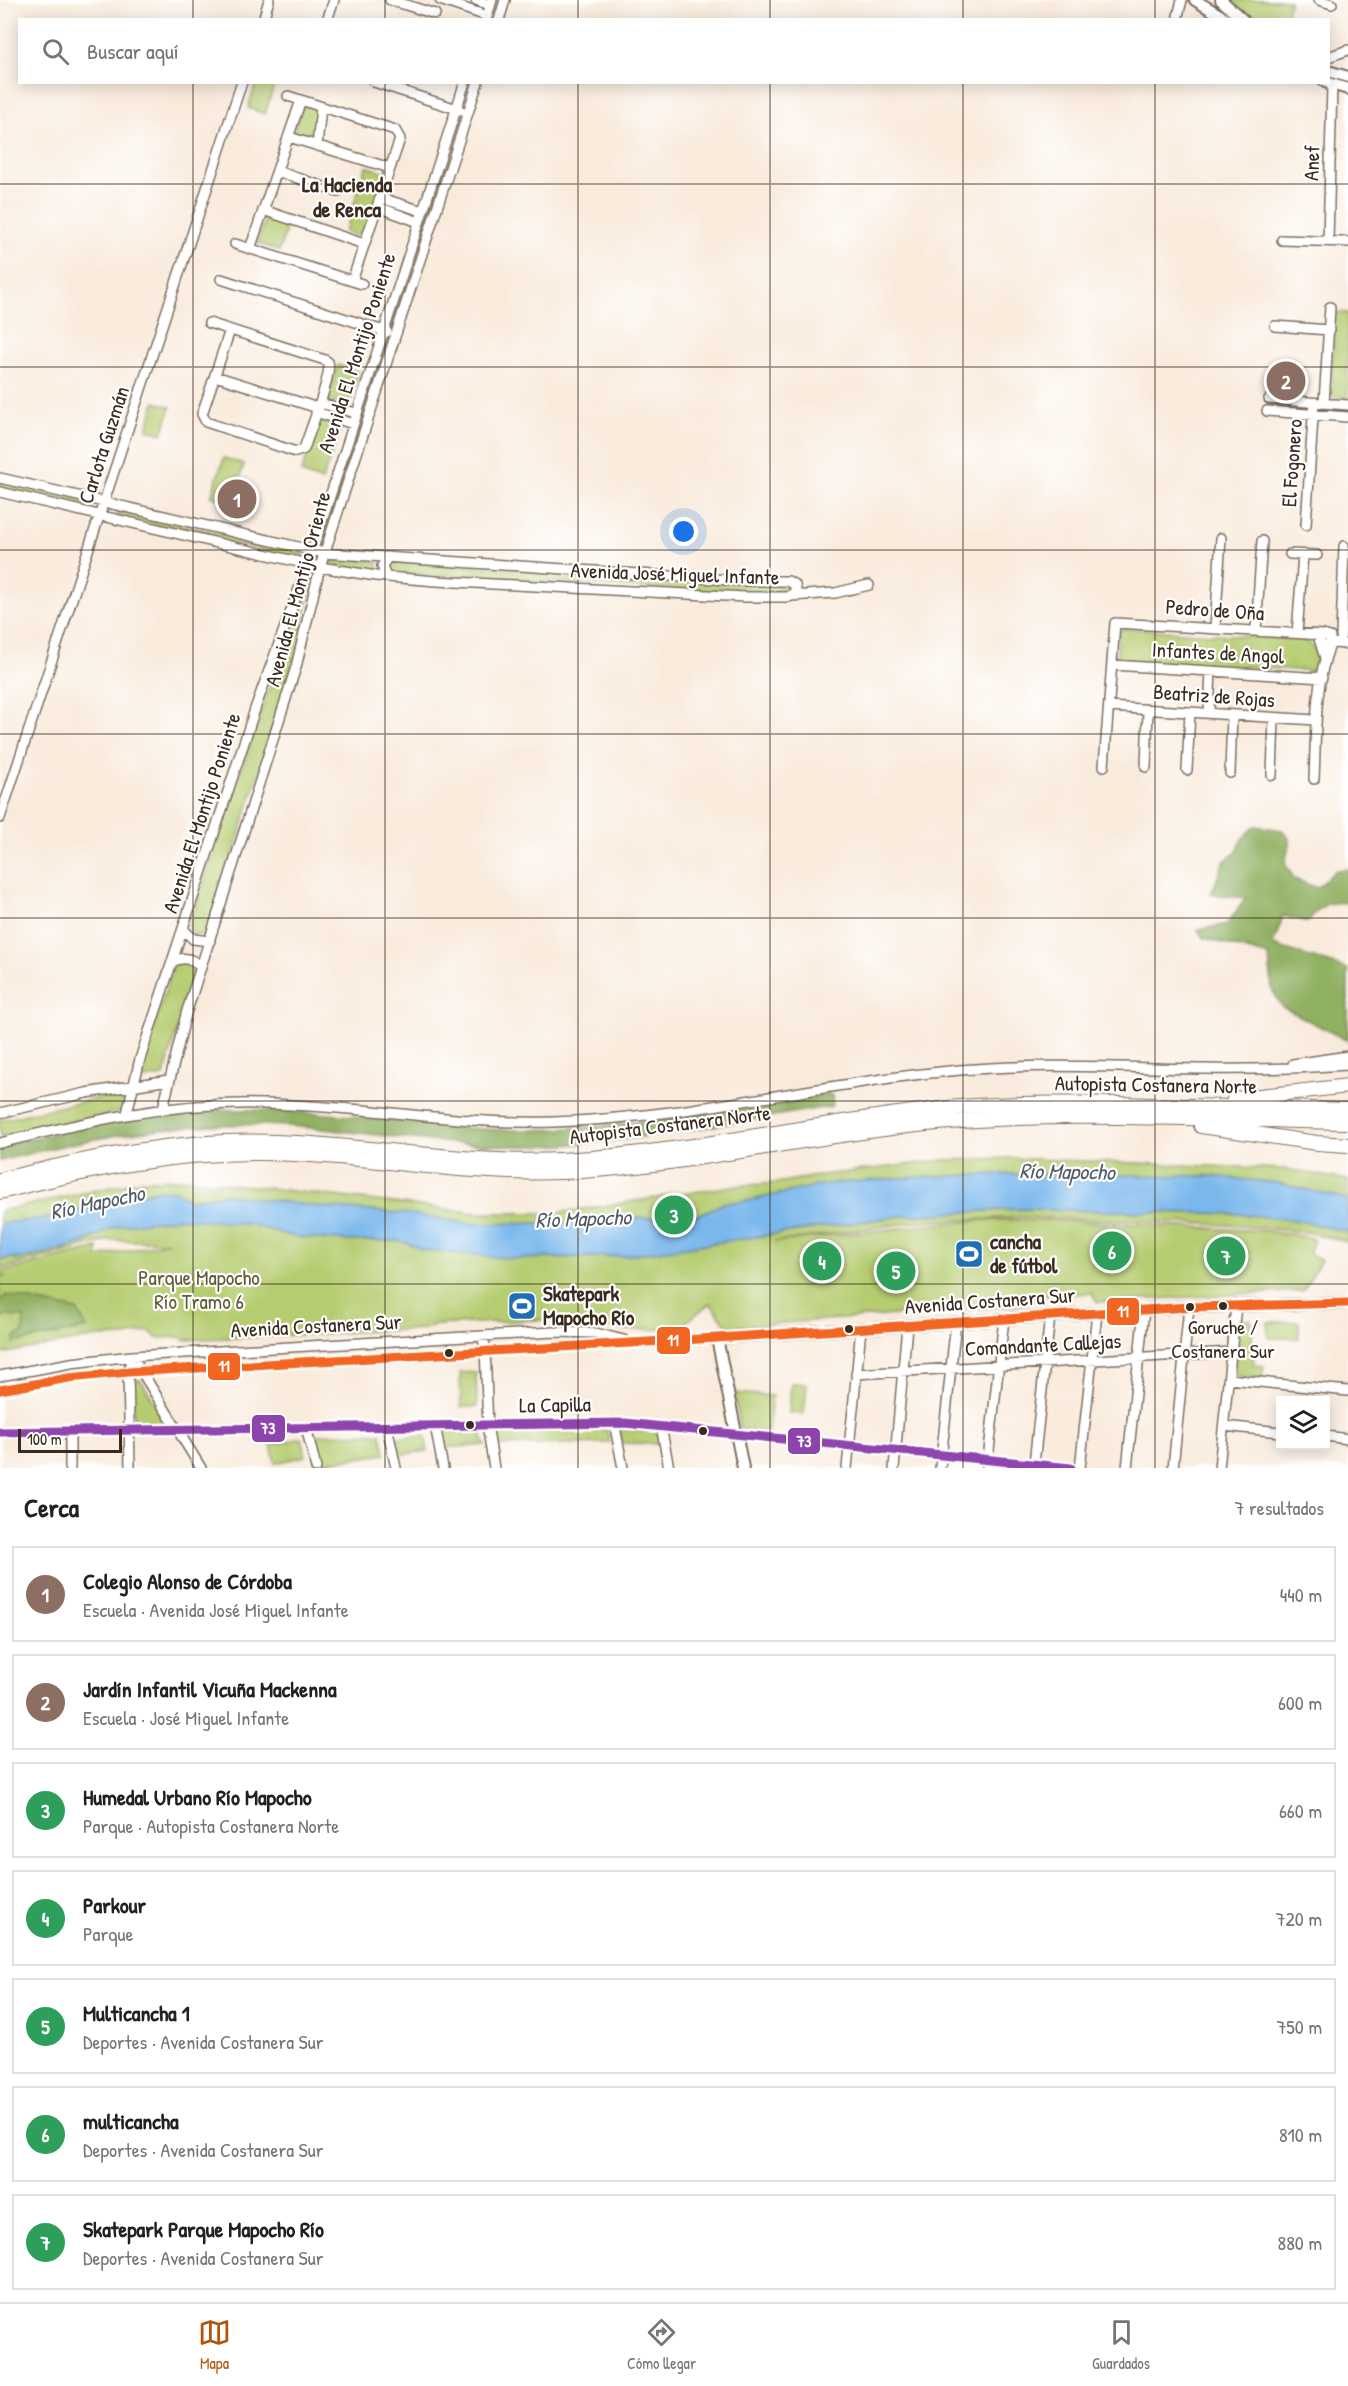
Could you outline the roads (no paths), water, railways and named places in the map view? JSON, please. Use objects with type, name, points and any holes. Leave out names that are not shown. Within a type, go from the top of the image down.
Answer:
[{"type":"highway","points":[[1149,1105],[1252,1098],[1348,1086]]},
{"type":"highway","name":"Autopista Costanera Norte","points":[[0,1180],[108,1154],[197,1143],[275,1142],[496,1160],[558,1160],[659,1151],[877,1117],[960,1107],[1042,1103],[1348,1110]]},
{"type":"highway","name":"Autopista Costanera Norte","points":[[0,1192],[112,1166],[187,1156],[265,1153],[325,1156],[465,1170],[559,1172],[662,1162],[924,1124],[1033,1116],[1348,1122]]},
{"type":"highway","points":[[1140,1117],[1317,1143],[1348,1145]]},
{"type":"main road","points":[[1195,0],[1224,18]]},
{"type":"main road","points":[[1224,1],[1241,18]]},
{"type":"main road","points":[[1330,71],[1348,77]]},
{"type":"main road","points":[[1329,84],[1348,89]]},
{"type":"main road","name":"Avenida Costanera Sur","points":[[717,1338],[1189,1307],[1348,1303]]},
{"type":"main road","points":[[717,1338],[743,1468]]},
{"type":"street","points":[[263,18],[269,0]]},
{"type":"street","points":[[328,18],[334,0]]},
{"type":"street","points":[[390,0],[434,17],[440,0],[486,18],[491,2],[476,0]]},
{"type":"street","points":[[500,18],[505,0]]},
{"type":"street","points":[[1179,16],[1182,0]]},
{"type":"street","points":[[1319,0],[1332,4]]},
{"type":"street","points":[[1330,57],[1348,50]]},
{"type":"street","name":"Carlota Guzmán","points":[[0,818],[241,84]]},
{"type":"street","points":[[380,84],[468,113]]},
{"type":"street","name":"Avenida El Montijo Poniente","points":[[127,1113],[132,1085],[172,962],[256,706],[308,564],[464,84]]},
{"type":"street","name":"Avenida El Montijo Oriente","points":[[163,1108],[180,1035],[296,667],[324,553],[477,84]]},
{"type":"street","name":"Anef","points":[[1328,241],[1329,84]]},
{"type":"street","points":[[288,96],[395,130],[399,134],[379,203],[352,281]]},
{"type":"street","points":[[250,249],[301,100]]},
{"type":"street","points":[[317,146],[321,107]]},
{"type":"street","points":[[288,136],[390,168]]},
{"type":"street","points":[[277,171],[338,192]]},
{"type":"street","points":[[379,203],[423,211]]},
{"type":"street","points":[[379,203],[419,222]]},
{"type":"street","points":[[263,210],[364,244]]},
{"type":"street","points":[[1282,240],[1348,242]]},
{"type":"street","points":[[235,244],[362,284]]},
{"type":"street","points":[[221,279],[395,334]]},
{"type":"street","name":"El Fogonero","points":[[1306,525],[1313,415],[1319,403],[1330,307]]},
{"type":"street","points":[[209,322],[326,361],[330,368],[304,449],[301,451],[296,452],[206,422],[202,414],[230,330]]},
{"type":"street","points":[[1275,326],[1329,330]]},
{"type":"street","points":[[215,376],[318,408],[353,424]]},
{"type":"street","points":[[1269,399],[1348,405]]},
{"type":"street","points":[[318,408],[356,413]]},
{"type":"street","points":[[1267,411],[1348,417]]},
{"type":"street","name":"Avenida José Miguel Infante","points":[[0,478],[324,553],[744,581],[788,581],[796,588],[791,596],[761,598],[386,577],[320,567],[0,492]]},
{"type":"street","points":[[1215,628],[1221,538]]},
{"type":"street","points":[[1256,631],[1262,541]]},
{"type":"street","points":[[1344,546],[1344,636]]},
{"type":"street","points":[[1290,554],[1317,555]]},
{"type":"street","points":[[1298,633],[1303,555]]},
{"type":"street","points":[[386,577],[382,566],[388,557]]},
{"type":"street","points":[[791,596],[835,593],[868,585]]},
{"type":"street","name":"Pedro de Oña","points":[[1112,665],[1116,623],[1298,633],[1348,644]]},
{"type":"street","name":"Pedro de Oña","points":[[1323,640],[1344,636]]},
{"type":"street","points":[[1314,779],[1317,720],[1324,658],[1323,640]]},
{"type":"street","points":[[1104,766],[1112,665]]},
{"type":"street","name":"Infantes de Angol","points":[[1112,665],[1322,678]]},
{"type":"street","points":[[1209,714],[1211,671]]},
{"type":"street","name":"Beatriz de Rojas","points":[[1109,707],[1317,720]]},
{"type":"street","points":[[1146,767],[1148,710]]},
{"type":"street","points":[[1188,770],[1190,712]]},
{"type":"street","points":[[1230,773],[1232,715]]},
{"type":"street","points":[[1272,776],[1274,718]]},
{"type":"street","points":[[183,929],[193,939],[210,941]]},
{"type":"street","points":[[172,962],[180,958],[188,958],[201,968]]},
{"type":"street","points":[[1257,1069],[1348,1056]]},
{"type":"street","points":[[0,1143],[127,1113],[163,1108],[264,1104],[459,1120],[577,1121],[670,1112],[883,1078],[963,1070],[1084,1065],[1257,1069],[1348,1065]]},
{"type":"street","points":[[0,1113],[51,1100],[169,1080]]},
{"type":"street","points":[[1220,1468],[1236,1306]]},
{"type":"street","points":[[1173,1468],[1189,1307]]},
{"type":"street","points":[[1127,1468],[1144,1310]]},
{"type":"street","points":[[1080,1468],[1097,1313]]},
{"type":"street","points":[[1035,1464],[1050,1316]]},
{"type":"street","points":[[988,1464],[1004,1319]]},
{"type":"street","points":[[940,1468],[956,1322]]},
{"type":"street","points":[[894,1468],[907,1326]]},
{"type":"street","points":[[847,1468],[861,1329]]},
{"type":"street","name":"Avenida Costanera Sur","points":[[0,1376],[71,1363],[132,1356],[481,1336],[579,1332],[636,1343]]},
{"type":"street","points":[[481,1336],[486,1351],[488,1425],[495,1468]]},
{"type":"street","name":"Avenida Costanera Sur","points":[[0,1390],[69,1378],[128,1372],[717,1338]]},
{"type":"street","points":[[336,1345],[334,1354],[337,1361]]},
{"type":"street","points":[[314,1346],[317,1354],[316,1362]]},
{"type":"street","name":"Comandante Callejas","points":[[856,1374],[1232,1352]]},
{"type":"street","points":[[132,1356],[201,1468]]},
{"type":"street","points":[[130,1468],[128,1372],[132,1356]]},
{"type":"street","points":[[1229,1379],[1348,1391]]},
{"type":"street","points":[[614,1422],[623,1468]]},
{"type":"street","name":"La Capilla","points":[[0,1432],[614,1422],[942,1455],[988,1464],[1035,1464],[1071,1468]]},
{"type":"street","points":[[435,1425],[443,1468]]},
{"type":"street","points":[[387,1426],[396,1468]]},
{"type":"street","points":[[661,1426],[669,1468]]},
{"type":"street","points":[[1224,1426],[1276,1431]]},
{"type":"street","points":[[306,1427],[316,1468]]},
{"type":"street","points":[[70,1431],[70,1468]]},
{"type":"street","points":[[1330,1437],[1348,1439]]},
{"type":"water","points":[[997,1174],[1211,1176],[1278,1183],[1348,1199],[1348,1232],[1300,1221],[1240,1214],[1021,1209],[901,1216],[624,1256],[516,1259],[422,1250],[398,1241],[294,1237],[253,1225],[178,1218],[118,1226],[82,1243],[53,1252],[0,1261],[0,1224],[61,1216],[105,1201],[158,1190],[175,1191],[190,1200],[224,1194],[323,1207],[410,1214],[471,1224],[555,1223],[645,1218],[658,1218],[669,1223],[685,1221],[724,1203],[747,1201],[826,1184]]},
{"type":"place","name":"Jardín Infantil Vicuña Mackenna","points":[[1286,381]]},
{"type":"place","name":"Colegio Alonso de Córdoba","points":[[237,499]]},
{"type":"place","name":"Humedal Urbano Río Mapocho","points":[[674,1215]]},
{"type":"place","name":"multicancha","points":[[1112,1251]]},
{"type":"place","name":"cancha de fútbol","points":[[969,1254]]},
{"type":"place","name":"Skatepark Parque Mapocho Río","points":[[1226,1256]]},
{"type":"place","name":"Parkour","points":[[822,1261]]},
{"type":"place","name":"Multicancha 1","points":[[896,1271]]},
{"type":"place","name":"Skatepark Mapocho Río","points":[[522,1306]]},
{"type":"place","name":"Goruche / Costanera Sur","points":[[1223,1306]]},
{"type":"district","name":"La Hacienda de Renca","points":[[347,196]]},
{"type":"water label","name":"Río Mapocho","points":[[1067,1171]]},
{"type":"water label","name":"Río Mapocho","points":[[97,1202]]},
{"type":"water label","name":"Río Mapocho","points":[[583,1218]]},
{"type":"park label","name":"Parque Mapocho Río Tramo 6","points":[[199,1290]]}]
